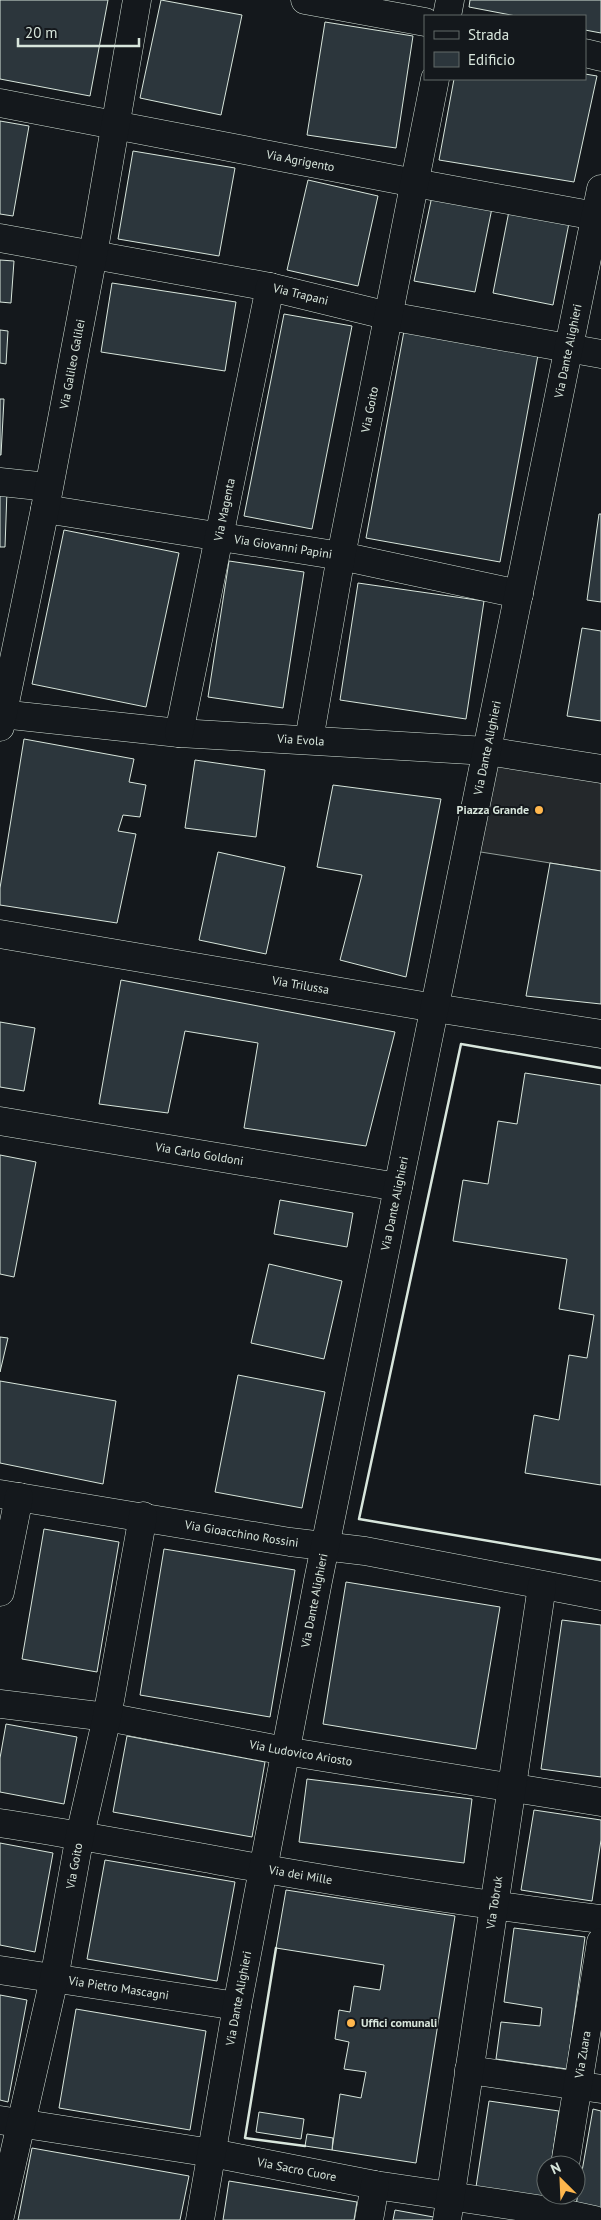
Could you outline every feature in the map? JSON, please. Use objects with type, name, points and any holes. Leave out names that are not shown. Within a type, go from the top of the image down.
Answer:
[{"type":"street","name":"Via Galileo Galilei","points":[[1,719],[47,498],[93,255],[136,0]]},
{"type":"street","points":[[305,0],[424,22]]},
{"type":"street","points":[[447,15],[450,0]]},
{"type":"street","points":[[586,53],[601,56]]},
{"type":"street","name":"Via Goito","points":[[309,740],[341,556],[435,80]]},
{"type":"street","name":"Via Agrigento","points":[[0,103],[415,183],[598,216]]},
{"type":"street","name":"Via Dante Alighieri","points":[[200,2220],[285,1751],[569,348],[598,216],[601,189]]},
{"type":"street","name":"Via Trapani","points":[[0,238],[270,287],[389,316],[601,354]]},
{"type":"street","name":"Via Magenta","points":[[179,733],[270,287]]},
{"type":"street","name":"Via Giovanni Papini","points":[[0,482],[47,498],[220,537],[341,556],[519,594]]},
{"type":"street","name":"Via Evola","points":[[1,719],[179,733],[488,751],[601,769]]},
{"type":"street","name":"Via Trilussa","points":[[0,934],[435,1008],[601,1034]]},
{"type":"street","name":"Via Carlo Goldoni","points":[[0,1121],[398,1187]]},
{"type":"street","points":[[0,1592],[9,1496]]},
{"type":"street","name":"Via Gioacchino Rossini","points":[[9,1496],[143,1516],[290,1542],[365,1551],[601,1596]]},
{"type":"street","name":"Via Goito","points":[[0,2216],[10,2122],[54,1979],[80,1835],[107,1717],[143,1516]]},
{"type":"street","name":"Via Tobruk","points":[[448,2208],[542,1586]]},
{"type":"street","name":"Via Ludovico Ariosto","points":[[0,1704],[107,1717],[285,1751],[511,1789],[601,1802]]},
{"type":"street","name":"Via dei Mille","points":[[0,1823],[493,1906],[601,1920]]},
{"type":"street","name":"Via Zuara","points":[[568,2155],[589,2087],[601,1942]]},
{"type":"street","name":"Via Pietro Mascagni","points":[[0,1970],[238,2006]]},
{"type":"street","points":[[469,2070],[589,2087]]},
{"type":"street","name":"Via Sacro Cuore","points":[[10,2122],[212,2154],[375,2185],[448,2208],[558,2209],[594,2220]]},
{"type":"street","points":[[369,2220],[375,2185]]},
{"type":"shaded area","name":"Piazza Grande","points":[[487,751],[601,769],[601,871],[468,850]]},
{"type":"building","points":[[0,0],[108,0],[90,96],[0,79]]},
{"type":"building","points":[[161,0],[242,15],[221,115],[140,98]]},
{"type":"building","points":[[470,0],[601,0],[601,33],[586,30],[586,15],[511,15],[469,7]]},
{"type":"building","points":[[325,22],[413,36],[396,148],[307,135]]},
{"type":"building","points":[[586,74],[597,76],[574,182],[439,160],[454,80],[586,80]]},
{"type":"building","points":[[0,121],[29,126],[13,216],[0,214]]},
{"type":"building","points":[[133,151],[235,168],[219,256],[118,239]]},
{"type":"building","points":[[308,180],[378,196],[358,286],[287,270]]},
{"type":"building","points":[[432,196],[492,208],[475,292],[414,281]]},
{"type":"building","points":[[509,211],[569,223],[553,305],[493,293]]},
{"type":"building","points":[[0,260],[14,261],[11,303],[0,302]]},
{"type":"building","points":[[112,283],[236,302],[225,371],[101,352]]},
{"type":"building","points":[[284,314],[352,326],[312,529],[244,516]]},
{"type":"building","points":[[0,330],[8,331],[6,364],[0,363]]},
{"type":"building","points":[[404,331],[538,355],[500,562],[366,538]]},
{"type":"building","points":[[0,399],[4,399],[1,455],[0,455]]},
{"type":"building","points":[[0,491],[7,491],[5,547],[0,547]]},
{"type":"building","points":[[599,514],[601,514],[601,602],[587,600]]},
{"type":"building","points":[[64,530],[179,553],[146,707],[32,684]]},
{"type":"building","points":[[229,561],[304,572],[283,708],[208,697]]},
{"type":"building","points":[[358,583],[484,601],[466,719],[340,700]]},
{"type":"building","points":[[582,628],[601,631],[601,721],[567,716]]},
{"type":"building","points":[[24,739],[134,759],[129,782],[146,785],[140,817],[123,815],[118,831],[136,834],[117,923],[0,905],[0,888]]},
{"type":"building","points":[[195,760],[265,770],[256,837],[185,828]]},
{"type":"building","points":[[333,785],[441,799],[406,977],[340,960],[362,875],[317,867]]},
{"type":"building","points":[[218,852],[285,867],[266,954],[199,940]]},
{"type":"building","points":[[550,863],[601,871],[601,1004],[526,996]]},
{"type":"building","points":[[121,980],[395,1032],[366,1146],[244,1128],[258,1043],[185,1031],[168,1113],[99,1104]]},
{"type":"building","points":[[0,1022],[35,1028],[24,1091],[0,1087]]},
{"type":"building","points":[[525,1073],[601,1085],[601,1485],[525,1473],[534,1415],[559,1420],[569,1355],[587,1358],[594,1315],[559,1309],[567,1259],[453,1241],[463,1180],[488,1184],[498,1121],[517,1124]]},
{"type":"building","points":[[0,1155],[36,1162],[14,1277],[0,1274]]},
{"type":"building","points":[[280,1200],[353,1213],[347,1247],[274,1234]]},
{"type":"building","points":[[269,1264],[342,1281],[324,1359],[251,1343]]},
{"type":"building","points":[[0,1337],[8,1338],[0,1372]]},
{"type":"building","points":[[238,1375],[325,1392],[302,1508],[215,1492]]},
{"type":"building","points":[[0,1381],[116,1401],[103,1484],[0,1463]]},
{"type":"building","points":[[44,1529],[119,1542],[97,1672],[22,1659]]},
{"type":"building","points":[[164,1549],[295,1570],[270,1717],[140,1695]]},
{"type":"building","points":[[346,1582],[500,1607],[476,1749],[323,1724]]},
{"type":"building","points":[[562,1620],[601,1625],[601,1777],[541,1769]]},
{"type":"building","points":[[6,1724],[77,1737],[64,1804],[0,1792],[0,1758]]},
{"type":"building","points":[[127,1736],[265,1762],[252,1837],[113,1812]]},
{"type":"building","points":[[307,1779],[472,1799],[464,1863],[299,1842]]},
{"type":"building","points":[[534,1810],[601,1820],[601,1840],[592,1901],[521,1890]]},
{"type":"building","points":[[0,1843],[53,1853],[35,1952],[0,1945]]},
{"type":"building","points":[[105,1860],[235,1882],[217,1981],[87,1959]]},
{"type":"building","points":[[286,1890],[455,1916],[416,2163],[332,2150],[340,2094],[361,2098],[366,2072],[344,2069],[349,2042],[335,2039],[339,2010],[350,2012],[354,1986],[380,1990],[384,1965],[276,1948]]},
{"type":"building","points":[[514,1928],[585,1937],[567,2069],[496,2059],[501,2022],[540,2026],[542,2008],[504,2002]]},
{"type":"building","points":[[0,1995],[27,2000],[8,2102],[0,2100]]},
{"type":"building","points":[[76,2009],[206,2031],[190,2130],[59,2108]]},
{"type":"building","points":[[489,2101],[559,2111],[552,2155],[536,2155],[536,2196],[476,2187]]},
{"type":"building","points":[[593,2109],[601,2111],[601,2209],[576,2205],[586,2205],[585,2155]]},
{"type":"building","points":[[259,2112],[304,2119],[301,2139],[256,2132]]},
{"type":"building","points":[[307,2134],[333,2138],[332,2150],[305,2146]]},
{"type":"building","points":[[32,2148],[189,2176],[180,2220],[18,2220]]},
{"type":"building","points":[[229,2181],[357,2202],[354,2220],[223,2220]]},
{"type":"building","points":[[395,2210],[439,2218],[438,2220],[393,2220]]},
{"type":"wall","points":[[601,1068],[461,1044],[359,1519],[601,1560]]},
{"type":"wall","points":[[276,1948],[245,2138],[305,2146]]},
{"type":"place","name":"Piazza Grande","points":[[539,810]]},
{"type":"place","name":"Uffici comunali","points":[[351,2023]]}]
